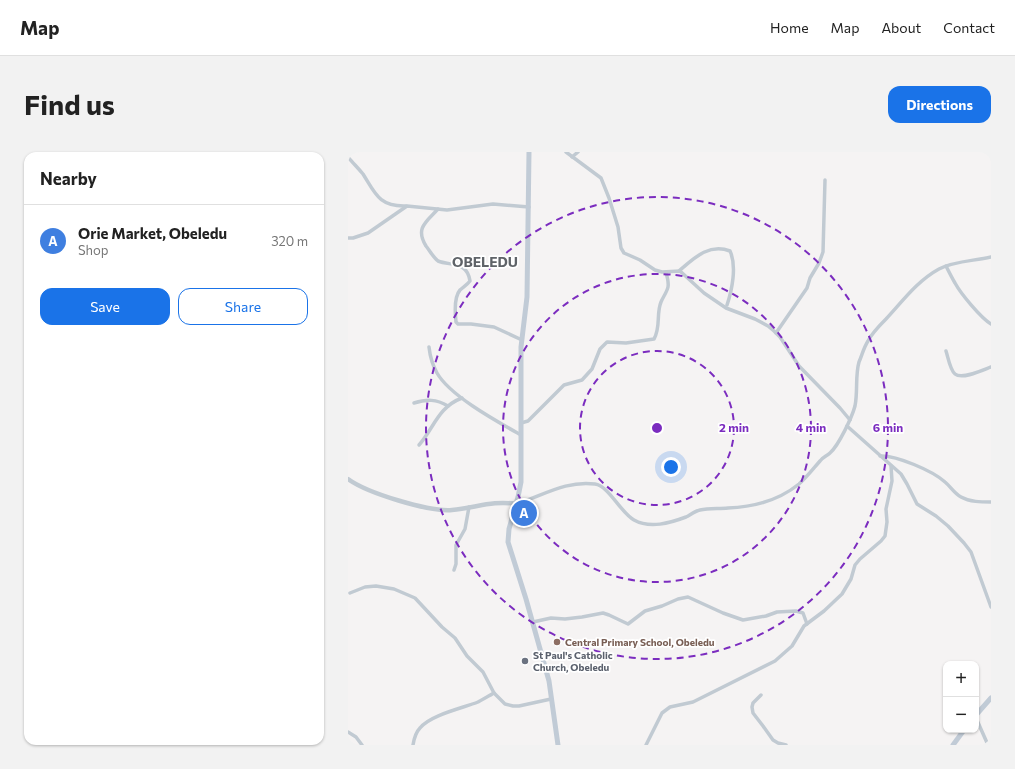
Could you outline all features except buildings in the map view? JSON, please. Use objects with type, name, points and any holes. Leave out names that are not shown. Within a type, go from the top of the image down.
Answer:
[{"type":"main road","points":[[529,152],[527,297],[522,340],[521,482],[509,529],[508,542],[533,622],[548,681],[558,745]]},
{"type":"main road","points":[[979,712],[991,698]]},
{"type":"main road","points":[[953,745],[962,733]]},
{"type":"street","points":[[566,152],[601,178],[618,227],[621,248],[624,253],[640,260],[652,269],[666,272],[679,271],[696,256],[708,250],[716,248],[730,251],[732,259],[733,283],[727,305]]},
{"type":"street","points":[[572,156],[578,152]]},
{"type":"street","points":[[348,157],[363,175],[371,189],[388,204],[438,209],[462,209],[493,204],[529,207]]},
{"type":"street","points":[[776,333],[807,288],[810,278],[819,263],[823,252],[825,180]]},
{"type":"street","points":[[348,238],[353,238],[368,233],[407,206]]},
{"type":"street","points":[[438,209],[421,230],[422,239],[434,258],[442,263],[454,264],[461,267],[470,279],[468,284],[461,289],[458,294],[456,323],[494,327],[522,340]]},
{"type":"street","points":[[348,479],[377,494],[417,506],[450,510],[501,502],[516,504],[564,486],[595,484],[602,486],[625,513],[634,520],[652,525],[678,520],[698,510],[743,507],[765,503],[778,498],[807,477],[820,461],[832,452],[850,420],[856,396],[858,368],[868,340],[877,328],[916,287],[939,269],[961,262],[991,257]]},
{"type":"street","points":[[946,266],[961,293],[980,315],[991,324]]},
{"type":"street","points":[[679,271],[704,293],[726,308],[768,326],[780,337],[799,366],[850,420]]},
{"type":"street","points":[[521,423],[528,421],[564,385],[582,380],[592,369],[600,349],[607,342],[626,343],[654,339],[658,326],[658,315],[661,301],[668,289],[669,282],[666,272]]},
{"type":"street","points":[[429,347],[437,373],[454,392],[521,435]]},
{"type":"street","points":[[946,351],[954,374],[971,374],[991,368]]},
{"type":"street","points":[[419,445],[430,432],[440,413],[448,406],[462,398]]},
{"type":"street","points":[[414,403],[430,399],[448,406]]},
{"type":"street","points":[[847,426],[896,469],[904,479],[917,504],[936,516],[948,526],[967,547],[978,568],[991,607]]},
{"type":"street","points":[[880,456],[894,457],[934,474],[946,482],[955,493],[962,498],[977,502],[991,502]]},
{"type":"street","points":[[653,745],[647,743],[662,713],[670,707],[693,702],[775,661],[792,646],[800,632],[807,624],[842,594],[851,579],[855,566],[860,559],[881,541],[884,536],[887,522],[886,509],[892,480],[891,466]]},
{"type":"street","points":[[454,570],[456,564],[456,546],[465,528],[469,507]]},
{"type":"street","points":[[350,592],[365,587],[376,586],[394,589],[415,598],[442,627],[455,638],[467,656],[483,672],[494,693],[505,704],[513,706],[551,699]]},
{"type":"street","points":[[533,622],[551,618],[565,620],[603,613],[628,624],[645,611],[678,599],[688,598],[743,620],[766,616],[777,612],[796,611],[803,613],[807,624]]},
{"type":"street","points":[[413,745],[416,733],[420,727],[426,723],[453,710],[477,702],[494,693]]},
{"type":"street","points":[[761,695],[753,703],[753,713],[772,740],[786,745]]},
{"type":"street","points":[[979,725],[988,745]]},
{"type":"street","points":[[348,732],[356,737],[362,745]]},
{"type":"place","name":"Orie Market, Obeledu","points":[[524,513]]},
{"type":"place","name":"Central Primary School, Obeledu","points":[[557,642]]},
{"type":"place","name":"St Paul's Catholic Church, Obeledu","points":[[525,661]]},
{"type":"district","name":"OBELEDU","points":[[485,261]]}]
